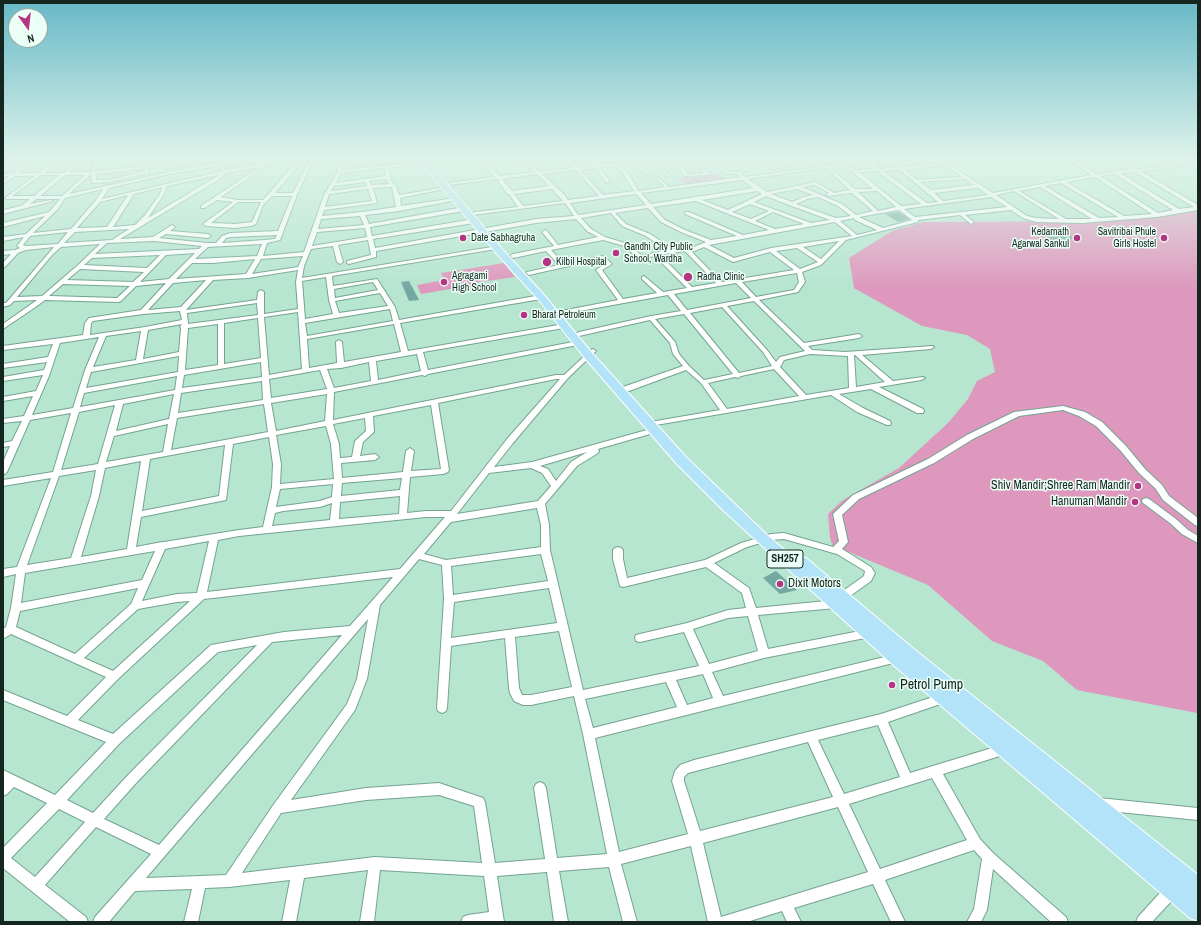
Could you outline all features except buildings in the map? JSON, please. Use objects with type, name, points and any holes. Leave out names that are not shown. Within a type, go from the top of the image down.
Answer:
[{"type":"main road","name":"SH257","points":[[461,202],[496,247],[563,319]]},
{"type":"main road","name":"SH257","points":[[465,207],[529,273],[590,353],[655,426]]},
{"type":"main road","name":"SH257","points":[[590,353],[626,389],[688,466],[766,538],[903,656],[945,698],[1198,910]]},
{"type":"main road","name":"SH257","points":[[839,600],[870,633],[903,656],[1092,803],[1198,888]]},
{"type":"street","points":[[23,207],[29,202]]},
{"type":"street","points":[[3,212],[44,202]]},
{"type":"street","points":[[25,248],[20,246],[60,202]]},
{"type":"street","points":[[3,305],[8,304],[50,254],[60,245],[97,202]]},
{"type":"street","points":[[109,228],[127,202]]},
{"type":"street","points":[[148,218],[157,202]]},
{"type":"street","points":[[113,242],[136,228],[148,218],[176,202]]},
{"type":"street","points":[[203,207],[211,202]]},
{"type":"street","points":[[236,202],[206,224],[235,226],[250,225],[254,223],[263,202]]},
{"type":"street","points":[[3,253],[16,252],[25,248],[105,242],[156,240],[207,245],[277,240],[292,202]]},
{"type":"street","points":[[306,370],[300,280],[301,268],[325,202]]},
{"type":"street","points":[[322,209],[373,202]]},
{"type":"street","points":[[375,202],[380,211]]},
{"type":"street","points":[[398,202],[399,208]]},
{"type":"street","points":[[432,202],[536,221],[577,217],[676,202]]},
{"type":"street","points":[[372,250],[465,207],[470,202]]},
{"type":"street","points":[[517,202],[522,208]]},
{"type":"street","points":[[319,218],[362,214],[399,208],[522,208],[566,202]]},
{"type":"street","points":[[567,202],[588,230],[603,238],[626,245],[641,258],[685,249],[720,284]]},
{"type":"street","points":[[647,202],[663,221],[711,242]]},
{"type":"street","points":[[704,202],[775,231]]},
{"type":"street","points":[[728,212],[750,202]]},
{"type":"street","points":[[750,202],[810,224]]},
{"type":"street","points":[[786,202],[836,220],[856,237]]},
{"type":"street","points":[[791,204],[795,202]]},
{"type":"street","points":[[834,202],[843,206],[861,221],[882,230]]},
{"type":"street","points":[[866,202],[878,212]]},
{"type":"street","points":[[893,202],[914,219],[1012,208]]},
{"type":"street","points":[[922,202],[926,205]]},
{"type":"street","points":[[688,251],[711,242],[900,208],[950,202]]},
{"type":"street","points":[[1002,202],[1026,217],[1036,220],[1065,221],[1157,215],[1198,208]]},
{"type":"street","points":[[1035,202],[1065,221]]},
{"type":"street","points":[[1069,202],[1098,220]]},
{"type":"street","points":[[1097,202],[1124,218]]},
{"type":"street","points":[[1137,202],[1157,215]]},
{"type":"street","points":[[1164,202],[1178,211]]},
{"type":"street","points":[[1188,202],[1198,208]]},
{"type":"street","points":[[315,231],[367,226],[465,207]]},
{"type":"street","points":[[309,248],[338,245],[370,238],[465,207]]},
{"type":"street","points":[[751,221],[774,210]]},
{"type":"street","points":[[612,212],[624,225],[648,235],[672,251]]},
{"type":"street","points":[[3,225],[51,213]]},
{"type":"street","points":[[687,213],[745,237]]},
{"type":"street","points":[[349,262],[374,256],[367,226],[362,214]]},
{"type":"street","points":[[961,214],[971,222]]},
{"type":"street","points":[[705,245],[733,260],[771,250],[856,237],[916,221],[914,219]]},
{"type":"street","points":[[230,235],[235,226]]},
{"type":"street","points":[[3,239],[73,230],[136,228]]},
{"type":"street","points":[[163,254],[152,247],[156,240],[172,228]]},
{"type":"street","points":[[165,232],[208,236]]},
{"type":"street","points":[[545,232],[558,247]]},
{"type":"street","points":[[218,244],[224,237],[230,235],[280,233]]},
{"type":"street","points":[[513,256],[603,238]]},
{"type":"street","points":[[3,422],[178,391],[266,378],[306,370],[341,366],[372,359],[420,352],[563,319],[621,301],[799,271],[820,262],[844,239]]},
{"type":"street","points":[[4,326],[43,298],[105,242]]},
{"type":"street","points":[[248,276],[259,258],[265,242]]},
{"type":"street","points":[[143,312],[207,245]]},
{"type":"street","points":[[338,245],[340,262]]},
{"type":"street","points":[[798,246],[820,262]]},
{"type":"street","points":[[300,280],[496,247]]},
{"type":"street","points":[[547,249],[563,266]]},
{"type":"street","points":[[111,434],[173,418],[267,400],[331,391],[425,374],[579,338],[651,318],[796,291],[799,289],[802,282],[799,271],[771,250]]},
{"type":"street","points":[[90,256],[163,254],[200,251]]},
{"type":"street","points":[[3,266],[16,252]]},
{"type":"street","points":[[12,299],[43,298],[118,300],[163,254]]},
{"type":"street","points":[[191,261],[306,254]]},
{"type":"street","points":[[657,255],[691,289]]},
{"type":"street","points":[[529,273],[601,257],[609,264],[599,270],[621,301]]},
{"type":"street","points":[[78,267],[148,270]]},
{"type":"street","points":[[62,282],[135,284],[248,276],[301,268]]},
{"type":"street","points":[[329,275],[332,300],[336,315]]},
{"type":"street","points":[[167,453],[181,373],[184,308],[211,278]]},
{"type":"street","points":[[644,278],[661,294]]},
{"type":"street","points":[[331,288],[375,280],[392,307],[406,354]]},
{"type":"street","points":[[737,281],[810,352]]},
{"type":"street","points":[[332,300],[382,291]]},
{"type":"street","points":[[261,292],[260,301],[267,400],[277,464],[276,487],[267,531]]},
{"type":"street","points":[[670,293],[738,376]]},
{"type":"street","points":[[304,338],[541,297]]},
{"type":"street","points":[[86,337],[89,321],[91,319],[143,312],[260,301]]},
{"type":"street","points":[[723,305],[804,397]]},
{"type":"street","points":[[303,321],[392,307]]},
{"type":"street","points":[[3,348],[184,324],[221,322],[302,310]]},
{"type":"street","points":[[651,318],[673,343],[676,354],[687,368],[703,382],[725,411]]},
{"type":"street","points":[[221,322],[221,366]]},
{"type":"street","points":[[139,361],[145,329]]},
{"type":"street","points":[[104,335],[88,370],[56,474],[21,570],[16,608],[6,632],[76,659],[114,676]]},
{"type":"street","points":[[803,345],[859,336]]},
{"type":"street","points":[[3,472],[47,372],[57,341]]},
{"type":"street","points":[[339,342],[341,366]]},
{"type":"street","points":[[703,382],[776,367],[782,358],[810,352],[854,354],[931,347]]},
{"type":"street","points":[[420,352],[425,374]]},
{"type":"street","points":[[100,922],[134,885],[160,852],[450,516],[566,377],[590,353]]},
{"type":"street","points":[[88,370],[181,354]]},
{"type":"street","points":[[854,354],[892,383]]},
{"type":"street","points":[[853,390],[854,354]]},
{"type":"street","points":[[3,366],[51,359]]},
{"type":"street","points":[[81,391],[264,359]]},
{"type":"street","points":[[372,359],[375,383]]},
{"type":"street","points":[[323,368],[331,391],[329,423],[335,444],[338,482],[334,524]]},
{"type":"street","points":[[626,389],[687,368]]},
{"type":"street","points":[[3,379],[47,372]]},
{"type":"street","points":[[3,483],[272,434],[556,377],[566,377]]},
{"type":"street","points":[[486,471],[532,465],[606,445],[655,426],[725,411],[921,378]]},
{"type":"street","points":[[873,387],[920,411]]},
{"type":"street","points":[[3,399],[38,393]]},
{"type":"street","points":[[832,393],[860,410],[887,423]]},
{"type":"street","points":[[75,561],[95,496],[101,466],[120,402]]},
{"type":"street","points":[[276,487],[441,472],[445,470],[434,402]]},
{"type":"street","points":[[835,550],[844,542],[837,514],[856,497],[931,461],[970,437],[1017,414],[1063,408],[1082,414],[1099,424],[1123,448],[1142,471],[1159,487],[1166,498],[1198,524]]},
{"type":"street","points":[[355,459],[360,441],[370,432],[369,415]]},
{"type":"street","points":[[137,514],[223,498],[229,442]]},
{"type":"street","points":[[3,445],[16,443]]},
{"type":"street","points":[[3,573],[214,537],[403,516],[450,516],[541,504],[574,464],[606,445]]},
{"type":"street","points":[[403,516],[404,493],[410,451]]},
{"type":"street","points":[[131,551],[146,457]]},
{"type":"street","points":[[336,461],[375,457]]},
{"type":"street","points":[[532,465],[544,471],[555,486]]},
{"type":"street","points":[[272,511],[283,508],[320,504],[336,499],[404,493]]},
{"type":"street","points":[[1146,501],[1173,520],[1185,532],[1198,540]]},
{"type":"street","points":[[541,504],[545,525],[545,550],[589,734],[614,860],[630,922]]},
{"type":"street","points":[[618,550],[618,559],[623,583],[707,563],[744,545],[766,538],[784,536],[835,550],[868,569],[870,573],[868,578],[839,600],[728,614],[688,627],[640,638]]},
{"type":"street","points":[[68,722],[114,676],[201,596],[214,537]]},
{"type":"street","points":[[76,659],[135,606],[162,545]]},
{"type":"street","points":[[416,555],[446,564],[545,550]]},
{"type":"street","points":[[707,563],[746,591],[764,654]]},
{"type":"street","points":[[442,708],[449,599],[446,564]]},
{"type":"street","points":[[135,606],[177,598],[402,572]]},
{"type":"street","points":[[16,608],[145,583]]},
{"type":"street","points":[[449,599],[553,584]]},
{"type":"street","points":[[229,881],[278,808],[351,706],[362,679],[377,601]]},
{"type":"street","points":[[446,643],[563,626]]},
{"type":"street","points":[[688,627],[720,701]]},
{"type":"street","points":[[81,922],[3,859],[115,740],[215,648],[270,638],[352,630]]},
{"type":"street","points":[[510,634],[514,688],[518,698],[523,700],[531,700],[579,693],[706,669],[764,654],[870,633]]},
{"type":"street","points":[[35,886],[214,694],[270,638]]},
{"type":"street","points":[[589,734],[903,656]]},
{"type":"street","points":[[669,676],[684,710]]},
{"type":"street","points":[[3,696],[115,740]]},
{"type":"street","points":[[715,922],[696,839],[678,781],[679,775],[684,769],[694,765],[881,719],[945,698]]},
{"type":"street","points":[[881,719],[907,780]]},
{"type":"street","points":[[811,737],[898,922]]},
{"type":"street","points":[[134,885],[229,881],[298,874],[376,863],[489,870],[614,860],[840,801],[1005,749]]},
{"type":"street","points":[[935,772],[976,843],[989,857],[1061,922]]},
{"type":"street","points":[[3,790],[8,778],[160,852]]},
{"type":"street","points":[[540,788],[551,866],[561,922]]},
{"type":"street","points":[[278,808],[366,794],[439,789],[479,802],[497,919],[468,922]]},
{"type":"street","points":[[1092,803],[1198,814]]},
{"type":"street","points":[[725,922],[877,876],[976,843]]},
{"type":"street","points":[[974,922],[980,910],[989,857]]},
{"type":"street","points":[[367,922],[376,863]]},
{"type":"street","points":[[288,922],[298,874]]},
{"type":"street","points":[[1143,922],[1172,889],[1185,878]]},
{"type":"street","points":[[191,922],[200,882]]},
{"type":"street","points":[[786,904],[794,922]]},
{"type":"shaded area","points":[[1198,210],[1197,713],[1077,690],[1043,661],[992,641],[928,585],[832,545],[828,514],[843,500],[899,468],[948,423],[968,399],[977,381],[995,372],[990,349],[967,335],[922,326],[854,288],[849,258],[892,231],[924,222],[1114,221]]},
{"type":"shaded area","points":[[504,263],[515,277],[473,283],[474,289],[465,292],[462,287],[421,294],[417,285],[444,280],[441,273]]},
{"type":"place","name":"Date Sabhagruha","points":[[463,238]]},
{"type":"place","name":"Kedarnath Agarwal Sankul","points":[[1077,238]]},
{"type":"place","name":"Savitribai Phule Girls Hostel","points":[[1164,238]]},
{"type":"place","name":"Gandhi City Public School, Wardha","points":[[616,253]]},
{"type":"place","name":"Kilbil Hospital","points":[[547,262]]},
{"type":"place","name":"Radha Clinic","points":[[688,277]]},
{"type":"place","name":"Agragami High School","points":[[444,282]]},
{"type":"place","name":"Bharat Petroleum","points":[[524,315]]},
{"type":"place","name":"Shiv Mandir;Shree Ram Mandir","points":[[1138,486]]},
{"type":"place","name":"Hanuman Mandir","points":[[1135,502]]},
{"type":"place","name":"Dixit Motors","points":[[780,584]]},
{"type":"place","name":"Petrol Pump","points":[[892,685]]}]
